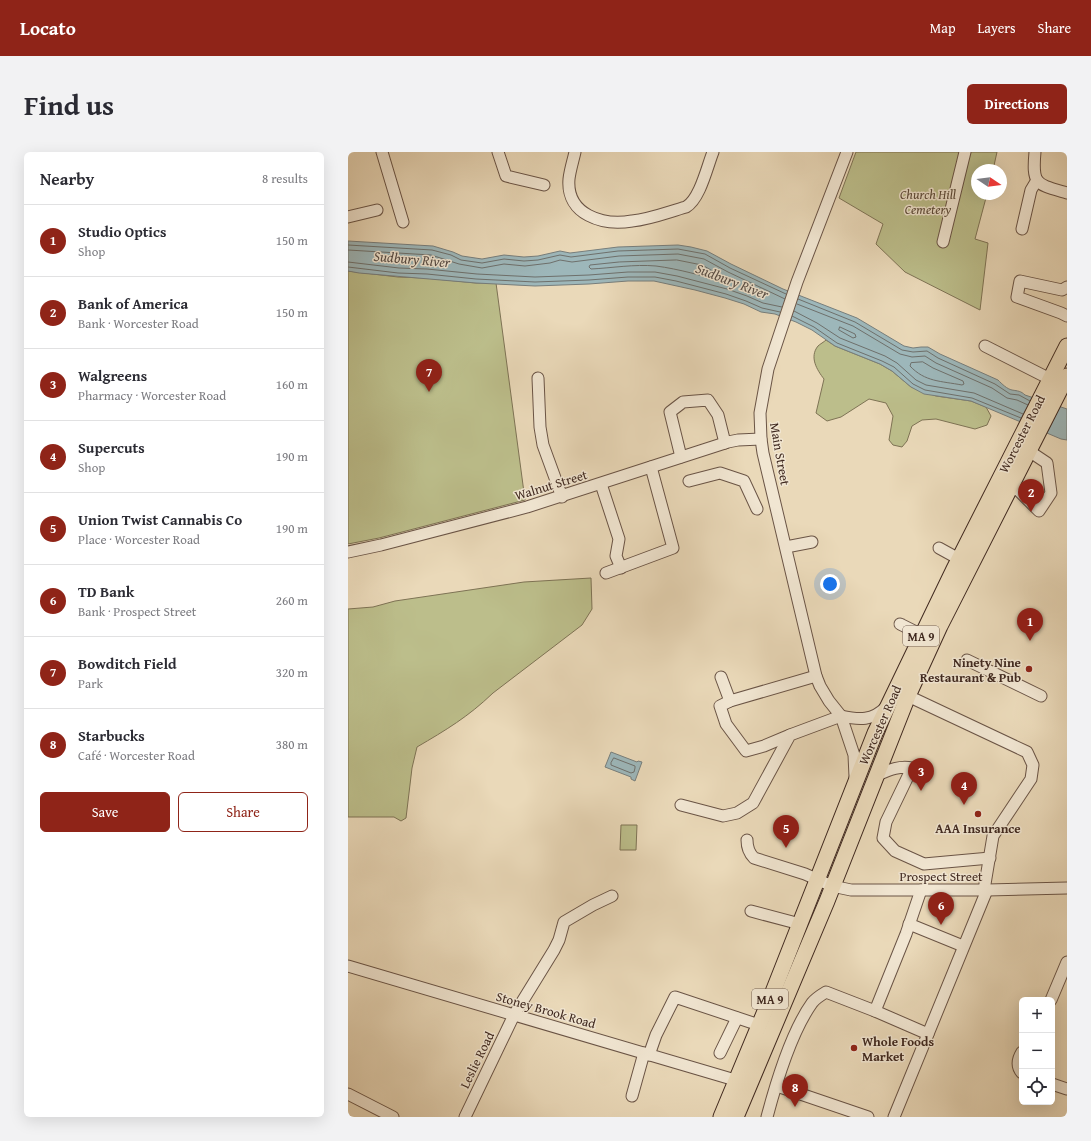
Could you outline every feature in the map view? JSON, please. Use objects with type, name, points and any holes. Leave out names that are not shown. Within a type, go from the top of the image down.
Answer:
[{"type":"highway","name":"Worcester Road","points":[[736,1117],[832,886],[908,696],[940,626],[1012,484],[1067,346]]},
{"type":"highway","name":"Worcester Road","points":[[1052,385],[1067,376]]},
{"type":"highway","name":"Worcester Road","points":[[721,1117],[800,924],[854,784],[888,704],[959,559],[1026,447]]},
{"type":"street","points":[[382,152],[403,222]]},
{"type":"street","points":[[498,152],[506,176],[544,185]]},
{"type":"street","points":[[576,152],[569,179],[569,188],[574,203],[579,210],[595,218],[605,221],[623,222],[640,220],[690,205],[696,197],[713,152]]},
{"type":"street","name":"Main Street","points":[[847,152],[781,329],[768,369],[760,413],[761,439],[816,676],[829,701],[841,716],[854,755],[854,784]]},
{"type":"street","points":[[943,242],[965,152]]},
{"type":"street","points":[[1035,152],[1034,173],[1037,180],[1050,188],[1067,193]]},
{"type":"street","points":[[1022,229],[1031,190],[1037,180]]},
{"type":"street","points":[[348,217],[377,210]]},
{"type":"street","points":[[1067,288],[1062,290],[1020,281],[1017,297],[1067,316]]},
{"type":"street","points":[[985,346],[1052,385]]},
{"type":"street","points":[[538,378],[540,427],[543,445],[562,497]]},
{"type":"street","points":[[681,457],[670,412],[683,402],[708,400],[718,415],[725,443]]},
{"type":"street","name":"Walnut Street","points":[[348,552],[411,538],[515,511],[725,443],[738,440],[761,439]]},
{"type":"street","points":[[1012,484],[1040,511],[1051,493],[1047,463],[1026,447]]},
{"type":"street","points":[[606,573],[673,548],[651,467]]},
{"type":"street","points":[[688,481],[720,473],[744,481],[757,509]]},
{"type":"street","points":[[601,484],[619,539],[616,556],[622,568]]},
{"type":"street","points":[[786,546],[812,542]]},
{"type":"street","points":[[939,548],[959,559]]},
{"type":"street","points":[[900,624],[922,635]]},
{"type":"street","points":[[967,660],[1041,696]]},
{"type":"street","points":[[816,676],[730,701],[720,706],[726,724],[746,751],[764,746],[841,716],[862,719],[873,717],[888,704]]},
{"type":"street","points":[[721,677],[730,701]]},
{"type":"street","points":[[894,1117],[985,890],[993,836],[1031,779],[1033,765],[1028,752],[908,696]]},
{"type":"street","points":[[680,805],[723,816],[737,813],[753,803],[790,735]]},
{"type":"street","points":[[876,776],[905,766],[912,768],[886,822],[883,838],[895,851],[924,864],[990,858]]},
{"type":"street","name":"Prospect Street","points":[[747,840],[747,847],[750,854],[754,858],[805,874],[832,886],[851,890],[985,890],[1067,888]]},
{"type":"street","points":[[875,1011],[921,890]]},
{"type":"street","name":"Leslie Road","points":[[465,1117],[514,1015],[554,950],[564,922],[612,896]]},
{"type":"street","points":[[751,911],[800,924]]},
{"type":"street","points":[[909,924],[963,946]]},
{"type":"street","points":[[1052,997],[1067,962]]},
{"type":"street","name":"Stoney Brook Road","points":[[348,966],[735,1080]]},
{"type":"street","points":[[767,1117],[800,1024],[812,1002],[826,992],[928,1034]]},
{"type":"street","points":[[632,1096],[646,1054],[675,997],[759,1025]]},
{"type":"street","points":[[720,1053],[737,1018]]},
{"type":"street","points":[[1019,1059],[1017,1063],[1019,1068]]},
{"type":"street","points":[[1055,1085],[1067,1089]]},
{"type":"street","points":[[777,1086],[868,1117]]},
{"type":"street","points":[[348,1094],[394,1117]]},
{"type":"green space","name":"Church Hill Cemetery","points":[[856,152],[997,152],[994,164],[971,164],[971,200],[985,200],[975,239],[988,243],[980,310],[905,272],[876,244],[883,224],[839,198]]},
{"type":"green space","points":[[348,271],[398,277],[476,283],[496,283],[525,500],[379,538],[348,544]]},
{"type":"green space","points":[[826,340],[835,346],[880,364],[892,371],[911,387],[936,396],[971,401],[986,407],[991,416],[987,425],[975,429],[936,419],[922,420],[912,426],[907,441],[902,447],[893,445],[889,440],[893,416],[886,403],[869,399],[841,417],[827,421],[816,413],[824,379],[817,368],[814,359],[815,350]]},
{"type":"green space","points":[[591,578],[592,609],[582,625],[493,693],[466,716],[417,747],[412,768],[406,818],[401,821],[394,817],[348,817],[348,609],[373,607],[395,601],[524,582]]},
{"type":"green space","points":[[621,825],[637,825],[636,850],[620,850]]},
{"type":"water","name":"Sudbury River","points":[[348,241],[433,246],[462,256],[482,259],[504,255],[524,257],[538,256],[560,251],[570,253],[618,247],[678,245],[707,251],[783,289],[857,318],[904,346],[913,348],[928,347],[940,354],[998,380],[1010,389],[1067,409],[1067,440],[1061,439],[971,401],[924,394],[911,387],[892,371],[880,364],[835,346],[812,330],[796,322],[775,314],[761,312],[744,304],[725,298],[654,281],[535,286],[476,283],[359,273],[348,271]]},
{"type":"water","points":[[611,752],[637,762],[642,762],[635,781],[631,779],[631,777],[605,767]]},
{"type":"place","name":"Bowditch Field","points":[[429,392]]},
{"type":"place","name":"Bank of America","points":[[1031,512]]},
{"type":"place","name":"Studio Optics","points":[[1030,641]]},
{"type":"place","name":"Ninety Nine Restaurant & Pub","points":[[1029,669]]},
{"type":"place","name":"Walgreens","points":[[921,791]]},
{"type":"place","name":"Supercuts","points":[[964,805]]},
{"type":"place","name":"AAA Insurance","points":[[978,814]]},
{"type":"place","name":"Union Twist Cannabis Co","points":[[786,848]]},
{"type":"place","name":"TD Bank","points":[[941,925]]},
{"type":"place","name":"Whole Foods Market","points":[[854,1048]]},
{"type":"place","name":"Starbucks","points":[[795,1107]]}]
